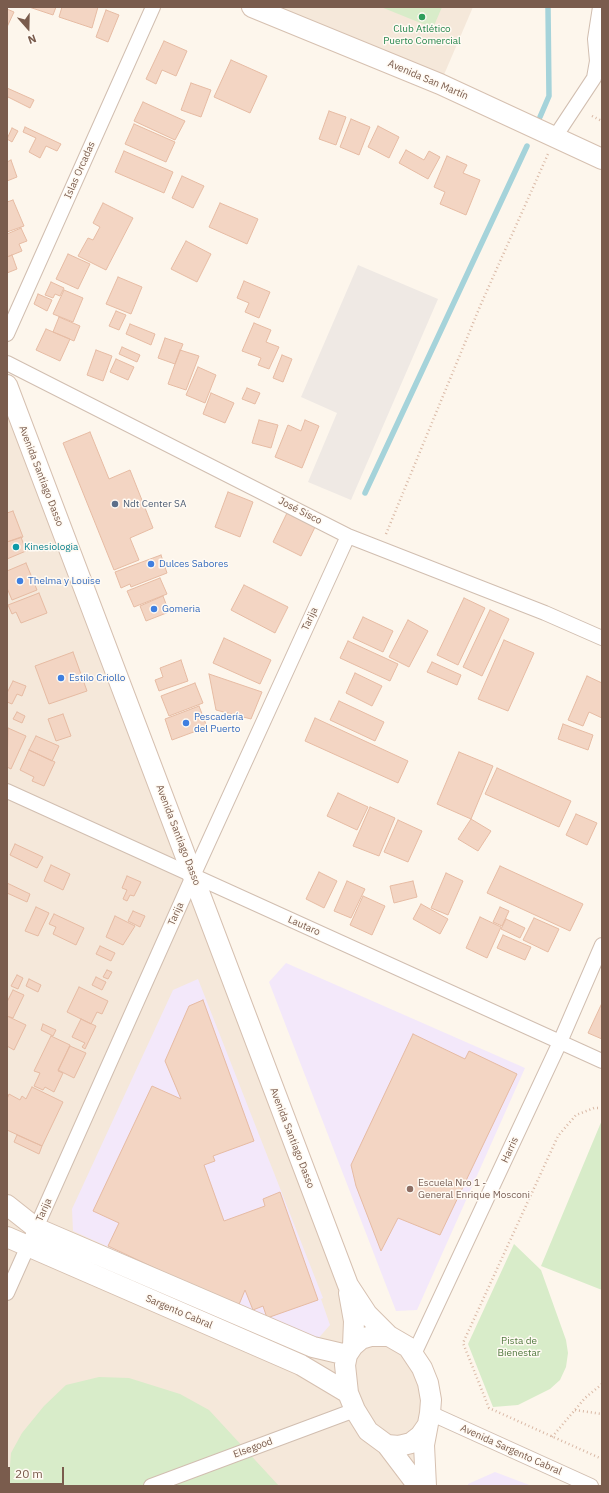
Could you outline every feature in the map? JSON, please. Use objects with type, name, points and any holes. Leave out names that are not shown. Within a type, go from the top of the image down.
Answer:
[{"type":"main road","name":"Avenida San Martín","points":[[252,7],[440,84],[602,158]]},
{"type":"main road","name":"Avenida Santiago Dasso","points":[[7,385],[348,1285],[354,1321],[350,1350],[345,1365],[351,1402],[368,1431],[387,1445],[418,1486]]},
{"type":"main road","name":"Sargento Cabral","points":[[7,1205],[36,1228],[313,1348],[350,1350]]},
{"type":"main road","name":"Sargento Cabral","points":[[7,1237],[301,1365],[351,1402]]},
{"type":"main road","name":"Avenida Santiago Dasso","points":[[348,1285],[367,1314],[389,1336],[408,1347],[414,1354],[428,1383],[431,1400],[424,1445],[426,1486]]},
{"type":"main road","points":[[350,1350],[361,1339],[371,1336],[389,1336]]},
{"type":"main road","points":[[387,1445],[399,1446],[411,1443],[420,1436],[429,1420]]},
{"type":"street","name":"Islas Orcadas","points":[[7,334],[153,7]]},
{"type":"street","points":[[555,137],[599,69],[595,39],[600,7]]},
{"type":"street","name":"José Sisco","points":[[7,363],[348,536],[545,613],[602,638]]},
{"type":"street","name":"Tarija","points":[[7,1293],[193,876],[348,536]]},
{"type":"street","name":"Lautaro","points":[[7,791],[602,1061]]},
{"type":"street","name":"Harris","points":[[414,1354],[560,1042],[602,945]]},
{"type":"street","name":"Elsegood","points":[[151,1486],[351,1402]]},
{"type":"street","name":"Avenida Sargento Cabral","points":[[429,1420],[592,1486]]},
{"type":"path","points":[[592,116],[602,121]]},
{"type":"path","points":[[381,548],[481,304],[555,137]]},
{"type":"path","points":[[602,1108],[594,1108],[576,1115],[558,1136],[463,1343],[489,1408],[602,1459]]},
{"type":"path","points":[[552,1437],[585,1398],[602,1384]]},
{"type":"path","points":[[575,1410],[602,1414]]},
{"type":"shaded area","points":[[252,7],[473,7],[440,84]]},
{"type":"shaded area","points":[[358,265],[438,299],[351,500],[308,482],[337,413],[301,397]]},
{"type":"shaded area","points":[[7,385],[348,1285],[422,1368],[426,1486],[7,1486]]},
{"type":"shaded area","name":"Escuela Nro 1 - General Enrique Mosconi","points":[[286,963],[525,1068],[417,1310],[396,1311],[269,982]]},
{"type":"shaded area","points":[[198,979],[323,1298],[321,1299],[330,1325],[316,1341],[73,1231],[72,1209],[173,990]]},
{"type":"shaded area","points":[[495,1472],[532,1486],[468,1486],[468,1484]]},
{"type":"green space","name":"Club Atlético Puerto Comercial","points":[[381,7],[442,7],[433,28]]},
{"type":"green space","points":[[602,1120],[602,1290],[541,1266]]},
{"type":"green space","name":"Pista de Bienestar","points":[[514,1244],[541,1270],[566,1340],[568,1353],[566,1367],[560,1380],[550,1389],[518,1405],[493,1407],[468,1344]]},
{"type":"green space","points":[[99,1377],[129,1378],[180,1394],[209,1410],[279,1486],[11,1486],[9,1479],[11,1453],[22,1433],[44,1406],[66,1385]]},
{"type":"building","points":[[29,7],[56,7],[53,15]]},
{"type":"building","points":[[62,7],[98,7],[92,28],[59,17]]},
{"type":"building","points":[[7,9],[14,12],[7,27]]},
{"type":"building","points":[[106,10],[119,15],[108,42],[96,37]]},
{"type":"building","points":[[164,41],[187,51],[176,76],[162,70],[156,84],[146,79]]},
{"type":"building","points":[[231,60],[267,76],[250,113],[214,97]]},
{"type":"building","points":[[191,83],[211,90],[201,117],[181,110]]},
{"type":"building","points":[[7,88],[34,100],[30,108],[8,97],[7,99]]},
{"type":"building","points":[[143,102],[185,121],[175,140],[134,121]]},
{"type":"building","points":[[329,111],[346,117],[336,145],[319,139]]},
{"type":"building","points":[[351,119],[370,127],[359,155],[340,147]]},
{"type":"building","points":[[134,124],[175,142],[166,162],[125,144]]},
{"type":"building","points":[[378,126],[399,137],[389,158],[368,147]]},
{"type":"building","points":[[25,127],[61,144],[57,151],[46,146],[40,158],[29,152],[36,138],[23,132]]},
{"type":"building","points":[[12,128],[18,131],[12,142],[7,139]]},
{"type":"building","points":[[406,150],[424,160],[429,151],[440,157],[428,179],[399,163]]},
{"type":"building","points":[[124,151],[173,172],[164,193],[115,172]]},
{"type":"building","points":[[447,156],[467,165],[463,173],[480,180],[466,215],[440,204],[445,192],[434,187]]},
{"type":"building","points":[[11,160],[17,177],[7,181],[7,162]]},
{"type":"building","points":[[182,176],[204,186],[193,208],[172,198]]},
{"type":"building","points":[[13,200],[24,226],[7,232],[7,202]]},
{"type":"building","points":[[103,203],[133,218],[106,270],[78,256],[88,238],[93,240],[100,227],[93,223]]},
{"type":"building","points":[[220,203],[258,219],[247,244],[209,227]]},
{"type":"building","points":[[21,228],[27,241],[19,244],[22,251],[7,257],[7,234]]},
{"type":"building","points":[[186,241],[211,254],[197,282],[171,269]]},
{"type":"building","points":[[68,254],[90,264],[78,289],[56,279]]},
{"type":"building","points":[[12,255],[17,269],[7,273],[7,257]]},
{"type":"building","points":[[118,277],[142,287],[131,314],[106,304]]},
{"type":"building","points":[[244,281],[270,292],[259,318],[245,312],[249,303],[237,298]]},
{"type":"building","points":[[51,282],[64,288],[60,296],[55,294],[53,298],[45,295]]},
{"type":"building","points":[[64,290],[83,298],[73,322],[53,314]]},
{"type":"building","points":[[38,294],[52,300],[47,311],[34,304]]},
{"type":"building","points":[[116,311],[126,315],[119,330],[109,326]]},
{"type":"building","points":[[59,317],[80,326],[74,341],[53,332]]},
{"type":"building","points":[[254,323],[271,330],[266,342],[279,347],[269,369],[258,365],[261,358],[242,351]]},
{"type":"building","points":[[130,324],[155,334],[151,345],[126,334]]},
{"type":"building","points":[[46,329],[70,339],[60,361],[36,350]]},
{"type":"building","points":[[165,338],[183,344],[175,364],[158,358]]},
{"type":"building","points":[[122,347],[140,355],[137,362],[119,354]]},
{"type":"building","points":[[96,350],[112,356],[103,381],[87,375]]},
{"type":"building","points":[[180,350],[199,356],[186,390],[168,384]]},
{"type":"building","points":[[282,355],[292,359],[283,382],[273,378]]},
{"type":"building","points":[[116,359],[134,367],[128,380],[110,372]]},
{"type":"building","points":[[198,367],[216,375],[205,403],[186,395]]},
{"type":"building","points":[[247,388],[260,393],[255,404],[242,399]]},
{"type":"building","points":[[211,393],[234,403],[225,423],[203,414]]},
{"type":"building","points":[[259,420],[278,425],[271,448],[252,443]]},
{"type":"building","points":[[305,420],[319,426],[302,468],[275,457],[288,425],[301,431]]},
{"type":"building","name":"Ndt Center SA","points":[[90,432],[109,479],[130,470],[153,528],[130,538],[139,560],[114,570],[63,443]]},
{"type":"building","points":[[228,492],[253,502],[240,537],[215,527]]},
{"type":"building","points":[[13,511],[23,537],[7,542],[7,513]]},
{"type":"building","points":[[287,513],[315,527],[301,556],[273,542]]},
{"type":"building","name":"Kinesiologia","points":[[21,537],[26,551],[7,559],[7,542]]},
{"type":"building","name":"Dulces Sabores","points":[[161,555],[167,573],[131,587],[130,584],[121,588],[115,572]]},
{"type":"building","points":[[26,563],[37,590],[12,600],[7,588],[7,571]]},
{"type":"building","points":[[160,578],[167,594],[134,607],[127,591]]},
{"type":"building","points":[[244,585],[288,607],[275,633],[231,610]]},
{"type":"building","points":[[39,593],[47,613],[21,623],[16,612],[12,614],[8,605]]},
{"type":"building","name":"Gomeria","points":[[163,596],[169,612],[146,621],[140,606]]},
{"type":"building","points":[[464,598],[485,608],[458,665],[437,655]]},
{"type":"building","points":[[490,610],[509,619],[482,676],[463,667]]},
{"type":"building","points":[[363,617],[393,631],[383,652],[353,638]]},
{"type":"building","points":[[408,620],[428,631],[409,667],[389,657]]},
{"type":"building","points":[[224,638],[271,660],[260,684],[213,663]]},
{"type":"building","points":[[504,640],[534,653],[508,711],[478,699]]},
{"type":"building","points":[[348,641],[398,664],[390,681],[340,658]]},
{"type":"building","name":"Estilo Criollo","points":[[73,652],[87,691],[49,704],[35,666]]},
{"type":"building","points":[[181,660],[188,681],[159,691],[155,680],[163,677],[160,668]]},
{"type":"building","points":[[432,662],[461,675],[457,685],[427,672]]},
{"type":"building","points":[[355,673],[382,686],[372,706],[346,693]]},
{"type":"building","points":[[209,674],[262,692],[251,719],[216,710]]},
{"type":"building","points":[[587,676],[602,683],[602,718],[589,712],[583,726],[568,720]]},
{"type":"building","points":[[13,681],[26,686],[22,696],[17,694],[12,704],[7,702],[7,693]]},
{"type":"building","points":[[195,683],[203,703],[169,716],[161,696]]},
{"type":"building","points":[[339,701],[384,722],[375,741],[330,720]]},
{"type":"building","name":"Pescadería del Puerto","points":[[199,706],[207,727],[172,740],[165,719]]},
{"type":"building","points":[[17,712],[25,716],[22,723],[13,719]]},
{"type":"building","points":[[63,714],[71,736],[56,741],[48,719]]},
{"type":"building","points":[[315,718],[408,761],[398,783],[305,741]]},
{"type":"building","points":[[563,724],[593,735],[588,750],[558,739]]},
{"type":"building","points":[[8,728],[26,736],[11,769],[7,767]]},
{"type":"building","points":[[36,736],[59,746],[52,761],[29,750]]},
{"type":"building","points":[[29,750],[55,762],[44,786],[32,781],[34,777],[20,770]]},
{"type":"building","points":[[459,752],[493,766],[471,819],[437,804]]},
{"type":"building","points":[[497,768],[571,801],[559,827],[485,794]]},
{"type":"building","points":[[338,793],[368,807],[357,830],[327,816]]},
{"type":"building","points":[[370,807],[395,818],[379,856],[353,846]]},
{"type":"building","points":[[576,814],[597,823],[587,845],[566,835]]},
{"type":"building","points":[[471,819],[491,831],[478,851],[458,839]]},
{"type":"building","points":[[398,820],[422,831],[408,862],[384,852]]},
{"type":"building","points":[[15,844],[43,857],[37,868],[10,855]]},
{"type":"building","points":[[51,865],[70,874],[63,890],[44,881]]},
{"type":"building","points":[[500,866],[583,904],[570,931],[487,893]]},
{"type":"building","points":[[319,872],[337,881],[324,908],[306,899]]},
{"type":"building","points":[[446,873],[463,881],[448,915],[431,908]]},
{"type":"building","points":[[127,876],[141,882],[134,896],[130,895],[127,901],[123,899],[127,890],[122,888]]},
{"type":"building","points":[[347,881],[365,889],[351,918],[334,911]]},
{"type":"building","points":[[413,881],[417,897],[394,903],[390,886]]},
{"type":"building","points":[[7,883],[30,894],[27,902],[7,893]]},
{"type":"building","points":[[363,896],[385,906],[372,935],[350,925]]},
{"type":"building","points":[[421,904],[448,919],[440,934],[413,919]]},
{"type":"building","points":[[36,907],[49,913],[38,936],[25,931]]},
{"type":"building","points":[[500,907],[509,911],[502,926],[493,922]]},
{"type":"building","points":[[133,911],[145,916],[140,927],[128,921]]},
{"type":"building","points":[[54,914],[84,928],[76,945],[53,934],[56,927],[49,924]]},
{"type":"building","points":[[115,916],[135,926],[123,945],[106,937]]},
{"type":"building","points":[[480,917],[501,927],[487,958],[466,948]]},
{"type":"building","points":[[534,918],[559,929],[548,952],[523,940]]},
{"type":"building","points":[[506,919],[525,928],[520,938],[501,929]]},
{"type":"building","points":[[503,935],[531,947],[525,960],[497,948]]},
{"type":"building","points":[[100,946],[115,953],[111,961],[96,954]]},
{"type":"building","points":[[107,970],[112,972],[108,979],[103,977]]},
{"type":"building","points":[[17,975],[23,978],[18,989],[11,986]]},
{"type":"building","points":[[96,977],[106,982],[102,990],[92,985]]},
{"type":"building","points":[[29,979],[41,985],[38,992],[26,986]]},
{"type":"building","points":[[79,987],[108,1001],[102,1014],[97,1012],[91,1024],[67,1012]]},
{"type":"building","points":[[13,990],[24,995],[13,1018],[7,1016],[7,1002]]},
{"type":"building","points":[[203,1000],[254,1141],[213,1156],[215,1161],[204,1165],[224,1221],[265,1206],[263,1199],[280,1192],[318,1300],[267,1318],[263,1306],[253,1310],[245,1290],[238,1307],[108,1246],[119,1223],[93,1211],[152,1086],[181,1099],[165,1061],[189,1006]]},
{"type":"building","points":[[602,1003],[602,1039],[588,1033]]},
{"type":"building","points":[[7,1016],[26,1025],[14,1050],[7,1046]]},
{"type":"building","points":[[81,1019],[96,1026],[85,1049],[82,1047],[85,1043],[72,1037]]},
{"type":"building","points":[[43,1024],[56,1030],[53,1036],[41,1030]]},
{"type":"building","points":[[413,1034],[465,1059],[469,1051],[517,1074],[440,1235],[398,1218],[381,1251],[356,1186],[351,1165]]},
{"type":"building","points":[[51,1036],[70,1045],[58,1071],[63,1073],[54,1092],[45,1087],[43,1090],[34,1086],[40,1073],[34,1071]]},
{"type":"building","points":[[70,1046],[86,1053],[74,1078],[58,1070]]},
{"type":"building","points":[[32,1087],[63,1102],[42,1146],[7,1130],[7,1099],[9,1094],[20,1100],[22,1096],[26,1099]]},
{"type":"building","points":[[17,1135],[42,1146],[39,1154],[14,1142]]},
{"type":"waterway","points":[[540,117],[549,96],[548,7]]},
{"type":"waterway","points":[[365,493],[527,146]]},
{"type":"place","name":"Club Atlético Puerto Comercial","points":[[422,17]]},
{"type":"place","name":"Ndt Center SA","points":[[115,504]]},
{"type":"place","name":"Kinesiologia","points":[[16,547]]},
{"type":"place","name":"Dulces Sabores","points":[[151,564]]},
{"type":"place","name":"Thelma y Louise","points":[[20,581]]},
{"type":"place","name":"Gomeria","points":[[154,609]]},
{"type":"place","name":"Estilo Criollo","points":[[61,678]]},
{"type":"place","name":"Pescadería del Puerto","points":[[186,723]]},
{"type":"place","name":"Escuela Nro 1 - General Enrique Mosconi","points":[[410,1189]]}]
